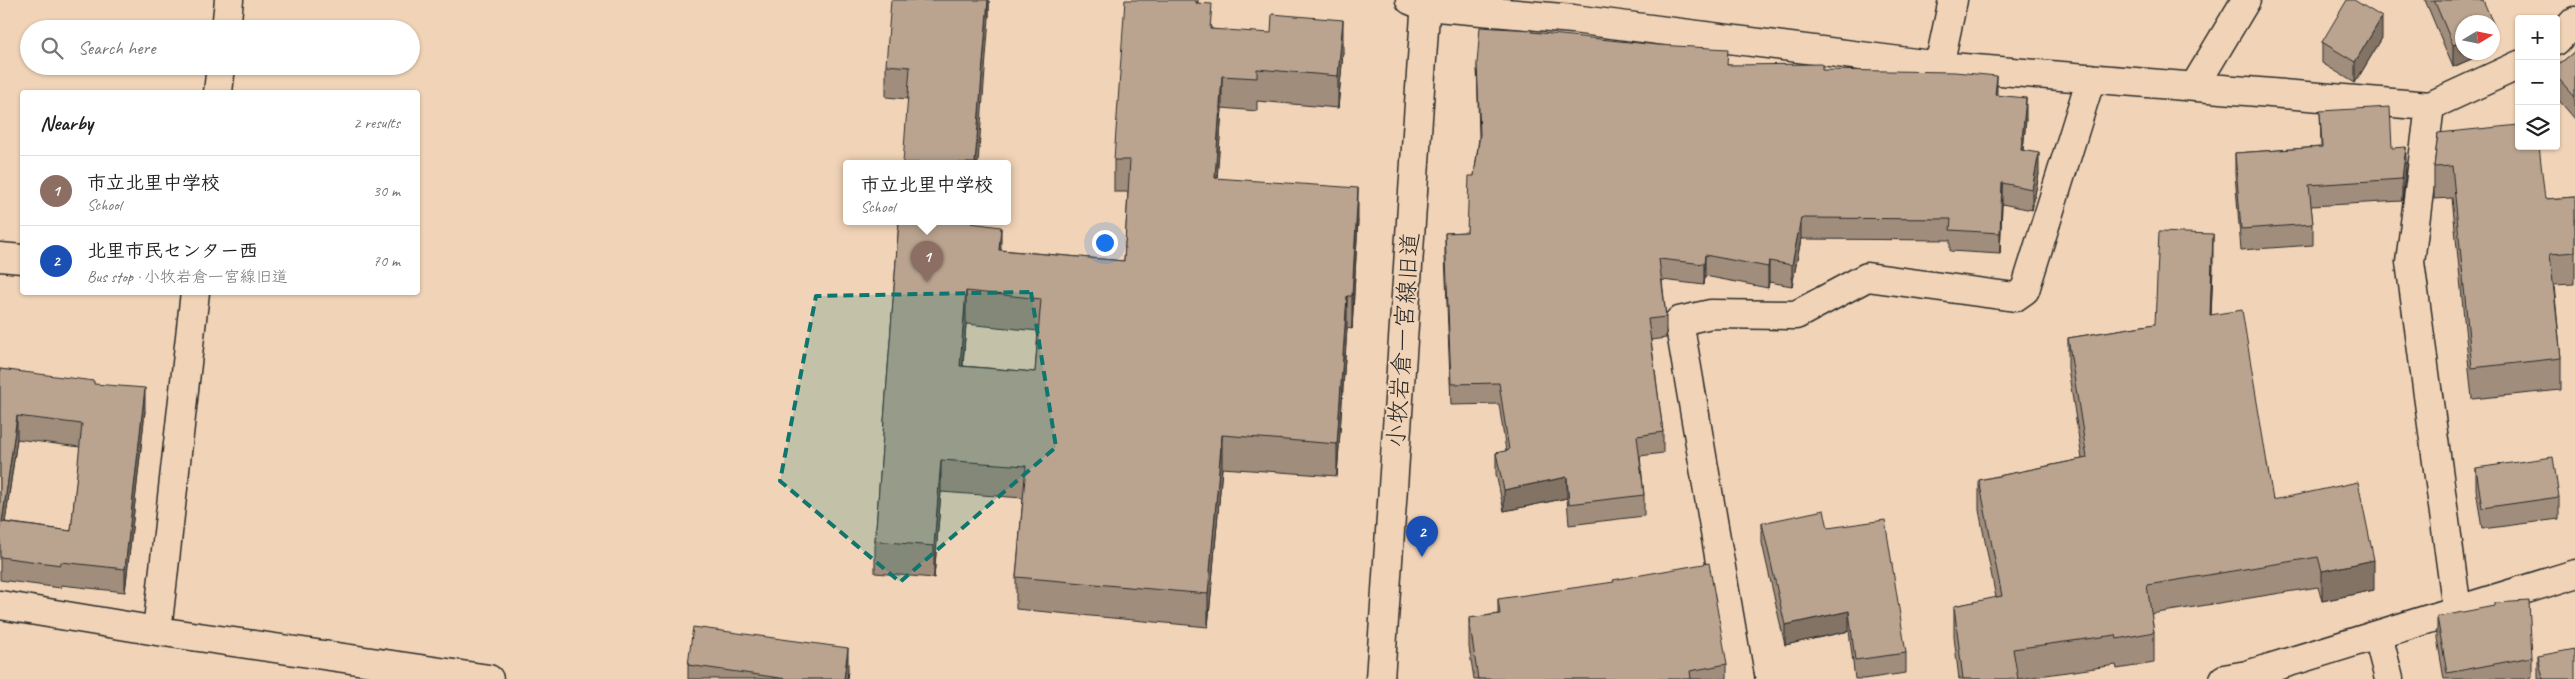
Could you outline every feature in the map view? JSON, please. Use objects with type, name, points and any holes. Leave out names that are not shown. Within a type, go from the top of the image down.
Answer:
[{"type":"street","points":[[227,20],[229,0]]},
{"type":"street","points":[[1939,66],[1953,0]]},
{"type":"street","points":[[2194,87],[2246,0]]},
{"type":"street","points":[[1420,2],[1579,10],[1939,66],[2430,106],[2515,67]]},
{"type":"street","name":"小牧岩倉一宮線旧道","points":[[1380,679],[1420,2]]},
{"type":"street","points":[[2560,37],[2575,21]]},
{"type":"street","points":[[218,90],[220,75]]},
{"type":"street","points":[[1740,679],[1679,321],[1711,314],[1796,315],[1867,277],[2015,297],[2025,290],[2091,78]]},
{"type":"street","points":[[2430,106],[2410,262],[2458,610]]},
{"type":"street","points":[[0,257],[20,259]]},
{"type":"street","points":[[156,631],[196,295]]},
{"type":"street","points":[[2239,678],[2575,574]]},
{"type":"street","points":[[0,605],[156,631],[489,679]]},
{"type":"street","points":[[2378,635],[2389,679]]},
{"type":"highlighted area","points":[[1031,292],[1056,447],[900,582],[780,481],[816,296]]},
{"type":"building","points":[[891,0],[988,0],[975,160],[903,160],[910,67],[886,65]]},
{"type":"building","points":[[1125,0],[1196,0],[1196,3],[1212,4],[1210,29],[1271,33],[1272,14],[1343,20],[1338,76],[1257,69],[1257,78],[1222,76],[1215,178],[1358,188],[1352,296],[1347,296],[1337,444],[1222,435],[1208,594],[1016,577],[1026,466],[941,460],[934,546],[875,541],[899,225],[986,225],[1001,227],[999,250],[1124,261],[1130,160],[1114,160]],"holes":[[[966,291],[1041,299],[1035,372],[960,366]]]},
{"type":"building","points":[[2347,0],[2354,0],[2382,17],[2355,62],[2322,42]]},
{"type":"building","points":[[2434,0],[2483,0],[2489,15],[2455,15],[2455,44],[2453,45]]},
{"type":"building","points":[[1480,27],[1532,30],[1532,32],[1658,45],[1728,49],[1727,65],[1822,64],[1822,70],[1955,72],[1997,76],[1995,95],[2026,98],[2021,150],[2039,153],[2032,189],[2002,183],[2000,233],[1950,230],[1951,219],[1801,218],[1792,265],[1769,261],[1768,267],[1705,255],[1704,264],[1659,259],[1666,317],[1648,319],[1663,432],[1637,436],[1644,495],[1569,504],[1567,477],[1504,490],[1496,453],[1509,450],[1499,383],[1451,384],[1445,233],[1467,232],[1469,176],[1474,176],[1480,134],[1477,64]]},
{"type":"building","points":[[2575,51],[2575,97],[2560,80],[2560,64]]},
{"type":"building","points":[[2390,107],[2392,148],[2406,147],[2402,179],[2309,185],[2313,224],[2241,229],[2235,153],[2322,147],[2320,111]]},
{"type":"building","points":[[2515,125],[2515,150],[2539,150],[2545,199],[2575,197],[2575,252],[2550,254],[2561,358],[2472,368],[2452,166],[2434,167],[2438,133]]},
{"type":"building","points":[[2159,232],[2213,234],[2210,315],[2242,310],[2273,500],[2358,482],[2374,560],[2322,571],[2318,557],[2147,585],[2154,632],[2117,639],[2116,635],[2013,649],[2018,679],[1963,679],[1954,606],[2002,596],[1979,480],[2087,458],[2068,338],[2155,324]]},
{"type":"building","points":[[0,369],[94,381],[94,384],[145,388],[125,569],[61,562],[61,565],[0,557]],"holes":[[[17,416],[82,424],[71,531],[2,522]]]},
{"type":"building","points":[[2553,457],[2559,497],[2482,508],[2476,468]]},
{"type":"building","points":[[1824,510],[1828,528],[1885,520],[1906,653],[1855,660],[1849,611],[1785,625],[1762,523]]},
{"type":"building","points":[[1709,563],[1727,664],[1690,671],[1691,679],[1478,679],[1469,618],[1500,614],[1498,599],[1614,582],[1613,580]]},
{"type":"building","points":[[2529,601],[2532,657],[2447,673],[2437,617],[2494,606],[2494,603]]},
{"type":"building","points":[[693,627],[848,648],[844,679],[787,679],[688,665]]},
{"type":"building","points":[[2575,649],[2575,679],[2543,679],[2538,656]]},
{"type":"place","name":"市立北里中学校","points":[[927,282]]},
{"type":"place","name":"北里市民センター西","points":[[1422,557]]}]
